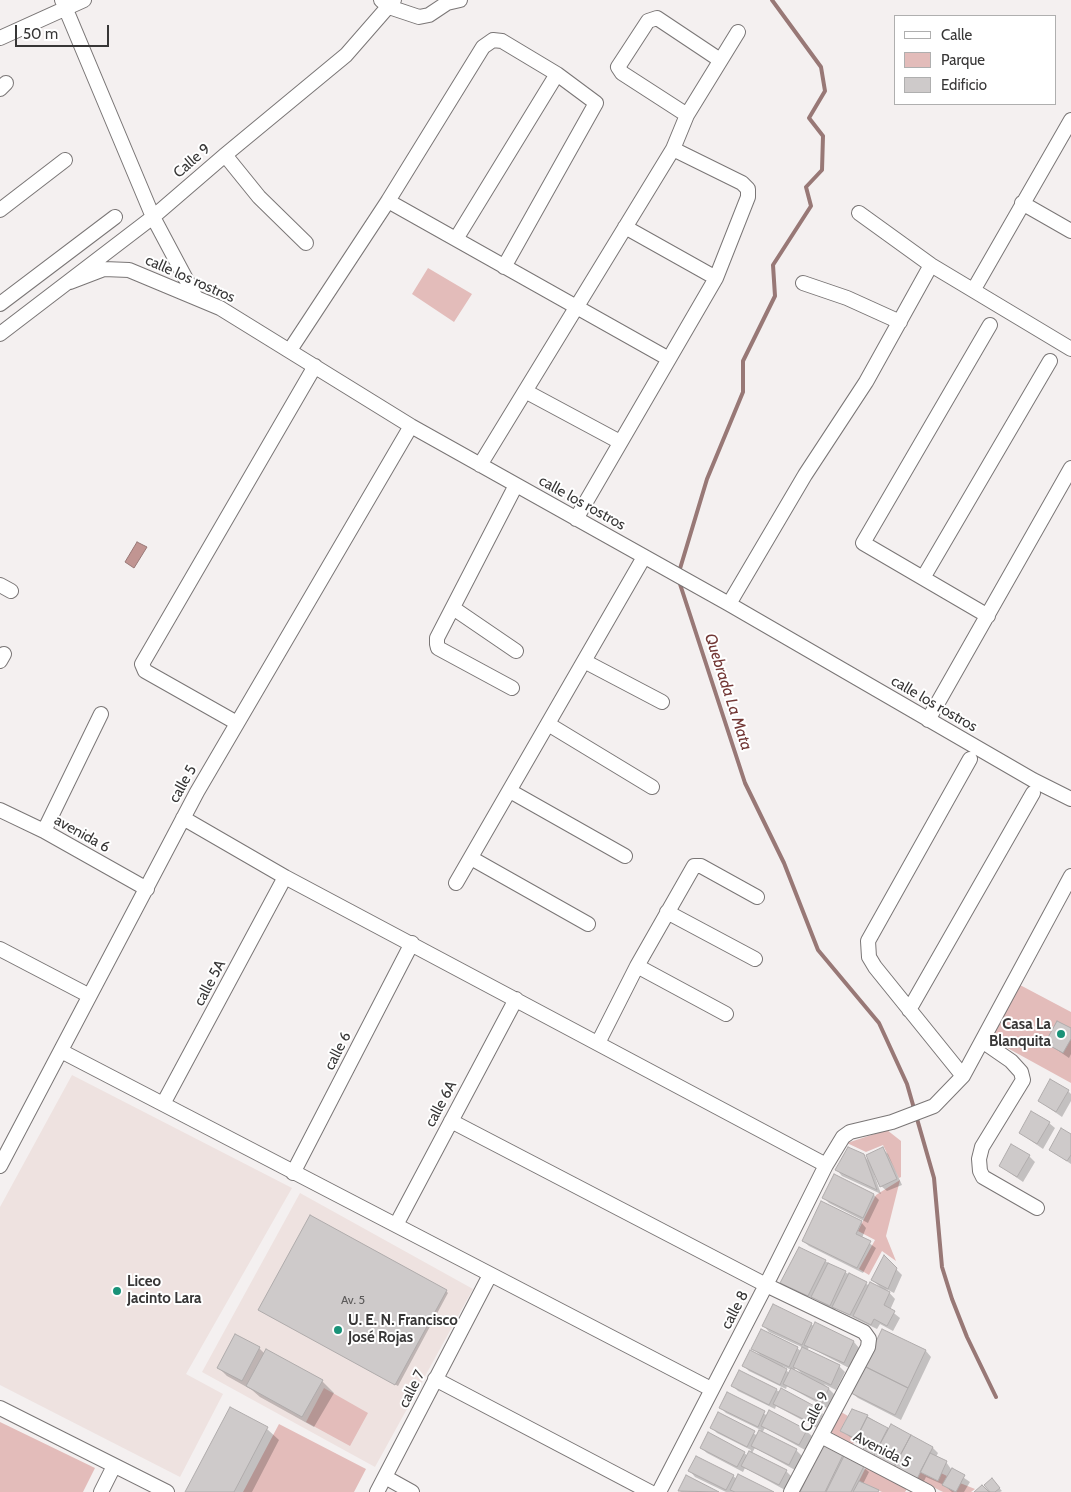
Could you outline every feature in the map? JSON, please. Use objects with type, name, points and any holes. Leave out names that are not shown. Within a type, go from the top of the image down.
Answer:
[{"type":"street","points":[[0,38],[64,4],[84,0]]},
{"type":"street","points":[[388,2],[418,17],[429,14],[447,3],[460,0]]},
{"type":"street","name":"Calle 9","points":[[0,334],[153,217],[224,154],[346,55],[388,2]]},
{"type":"street","points":[[64,4],[153,217],[195,296]]},
{"type":"street","points":[[687,116],[622,73],[618,67],[648,21],[657,18],[720,60]]},
{"type":"street","points":[[480,465],[673,149],[687,116],[738,32]]},
{"type":"street","points":[[290,350],[388,201],[483,48],[493,40],[502,41],[557,74],[596,103],[504,267]]},
{"type":"street","points":[[456,239],[557,74]]},
{"type":"street","points":[[974,289],[1022,203],[1069,126]]},
{"type":"street","points":[[576,519],[716,278],[748,197],[748,189],[742,183],[673,149]]},
{"type":"street","points":[[224,154],[258,197],[306,243]]},
{"type":"street","points":[[0,210],[64,160]]},
{"type":"street","points":[[388,201],[669,359]]},
{"type":"street","points":[[1022,203],[1071,231]]},
{"type":"street","points":[[859,213],[931,265],[974,289],[1071,349]]},
{"type":"street","points":[[0,304],[115,217]]},
{"type":"street","points":[[625,227],[716,278]]},
{"type":"street","points":[[728,604],[805,475],[866,382],[931,265]]},
{"type":"street","name":"calle los rostros","points":[[70,282],[104,269],[129,270],[220,308],[411,426],[728,604],[928,720],[1071,799]]},
{"type":"street","points":[[803,283],[847,298],[900,322]]},
{"type":"street","points":[[988,616],[863,543],[990,326]]},
{"type":"street","points":[[923,578],[1050,361]]},
{"type":"street","points":[[236,724],[145,671],[142,664],[316,366]]},
{"type":"street","points":[[525,391],[620,442]]},
{"type":"street","name":"calle 5","points":[[0,1166],[61,1051],[88,995],[147,889],[182,818],[411,426]]},
{"type":"street","points":[[928,720],[1071,468]]},
{"type":"street","points":[[512,688],[438,648],[437,638],[516,485]]},
{"type":"street","points":[[456,883],[644,557]]},
{"type":"street","points":[[453,608],[516,651]]},
{"type":"street","points":[[584,661],[662,702]]},
{"type":"street","points":[[44,832],[101,714]]},
{"type":"street","points":[[548,724],[652,787]]},
{"type":"street","points":[[970,759],[868,941],[869,956],[875,967],[963,1076],[1071,876]]},
{"type":"street","points":[[510,791],[625,856]]},
{"type":"street","points":[[910,1010],[1033,793]]},
{"type":"street","name":"avenida 6","points":[[0,810],[147,889]]},
{"type":"street","points":[[182,818],[285,877],[826,1165]]},
{"type":"street","points":[[471,858],[588,924]]},
{"type":"street","points":[[598,1043],[637,966],[694,866],[701,866],[757,897]]},
{"type":"street","name":"calle 5A","points":[[163,1104],[285,877]]},
{"type":"street","points":[[667,912],[755,958]]},
{"type":"street","name":"calle 6","points":[[293,1173],[412,943]]},
{"type":"street","points":[[0,949],[88,995]]},
{"type":"street","points":[[637,966],[726,1014]]},
{"type":"street","name":"calle 6A","points":[[396,1225],[516,999]]},
{"type":"street","points":[[982,1041],[1011,1061],[1021,1072],[1022,1080],[982,1147],[979,1159],[980,1171],[983,1177],[1037,1208]]},
{"type":"street","points":[[61,1051],[711,1389]]},
{"type":"street","name":"calle 8","points":[[659,1492],[838,1144],[850,1132],[892,1122],[934,1106],[963,1076]]},
{"type":"street","points":[[451,1121],[766,1285]]},
{"type":"street","name":"calle 7","points":[[377,1492],[490,1274]]},
{"type":"street","name":"Calle 9","points":[[766,1285],[864,1332],[869,1340],[868,1347],[791,1492]]},
{"type":"street","points":[[436,1379],[650,1492]]},
{"type":"street","points":[[0,1408],[167,1492]]},
{"type":"street","name":"Avenida 5","points":[[820,1436],[928,1492]]},
{"type":"street","points":[[101,1492],[114,1466]]},
{"type":"street","points":[[385,1478],[412,1492]]},
{"type":"shaded area","points":[[137,542],[147,547],[134,568],[125,562]]},
{"type":"shaded area","name":"Liceo Jacinto Lara","points":[[72,1075],[292,1188],[186,1374],[223,1394],[180,1477],[0,1385],[0,1207]]},
{"type":"shaded area","name":"U. E. N. Francisco José Rojas","points":[[300,1193],[473,1289],[375,1467],[202,1372]]},
{"type":"green space","points":[[428,268],[472,294],[454,322],[412,294]]},
{"type":"green space","points":[[1020,985],[1071,1012],[1071,1083],[991,1039]]},
{"type":"green space","points":[[887,1130],[901,1141],[901,1177],[899,1178],[883,1145],[866,1152],[847,1143]]},
{"type":"green space","points":[[900,1180],[886,1236],[896,1261],[882,1251],[869,1275],[859,1269],[875,1240],[858,1231],[876,1195]]},
{"type":"green space","points":[[324,1388],[368,1413],[350,1446],[306,1422]]},
{"type":"green space","points":[[841,1412],[848,1416],[840,1431],[856,1439],[852,1446],[830,1435]]},
{"type":"green space","points":[[0,1422],[95,1468],[83,1492],[0,1492]]},
{"type":"green space","points":[[279,1424],[366,1469],[354,1492],[243,1492]]},
{"type":"green space","points":[[866,1467],[907,1489],[905,1492],[882,1492],[859,1481]]},
{"type":"green space","points":[[920,1472],[938,1481],[941,1473],[947,1476],[943,1485],[955,1492],[943,1492],[917,1479]]},
{"type":"green space","points":[[960,1483],[975,1489],[971,1492],[956,1492]]},
{"type":"building","name":"Casa La Blanquita","points":[[1057,1021],[1071,1028],[1071,1039],[1063,1053],[1045,1043]]},
{"type":"building","points":[[1050,1079],[1069,1090],[1056,1112],[1038,1101]]},
{"type":"building","points":[[1031,1111],[1050,1122],[1037,1144],[1019,1133]]},
{"type":"building","points":[[1061,1128],[1071,1134],[1071,1155],[1067,1161],[1049,1150]]},
{"type":"building","points":[[1011,1144],[1030,1155],[1017,1177],[999,1166]]},
{"type":"building","points":[[848,1147],[864,1154],[877,1190],[835,1170]]},
{"type":"building","points":[[883,1147],[897,1179],[880,1187],[866,1155]]},
{"type":"building","points":[[834,1174],[874,1194],[863,1218],[822,1198]]},
{"type":"building","points":[[821,1201],[862,1221],[856,1234],[871,1241],[857,1268],[802,1241]]},
{"type":"building","name":"U. E. N. Francisco José Rojas","points":[[310,1215],[447,1290],[395,1385],[258,1310]]},
{"type":"building","points":[[799,1247],[826,1260],[808,1296],[780,1283]]},
{"type":"building","points":[[884,1255],[897,1268],[888,1289],[871,1280]]},
{"type":"building","points":[[828,1263],[846,1271],[830,1306],[811,1297]]},
{"type":"building","points":[[849,1273],[867,1282],[850,1315],[832,1307]]},
{"type":"building","points":[[870,1282],[890,1292],[884,1305],[895,1311],[887,1326],[874,1319],[871,1325],[853,1316]]},
{"type":"building","points":[[773,1304],[812,1323],[802,1345],[762,1326]]},
{"type":"building","points":[[815,1322],[854,1341],[844,1363],[804,1345]]},
{"type":"building","points":[[761,1329],[798,1347],[789,1367],[751,1349]]},
{"type":"building","points":[[882,1329],[926,1350],[908,1388],[864,1366]]},
{"type":"building","points":[[235,1334],[260,1347],[242,1381],[217,1368]]},
{"type":"building","points":[[802,1347],[840,1365],[831,1385],[793,1367]]},
{"type":"building","points":[[266,1349],[323,1380],[302,1417],[246,1386]]},
{"type":"building","points":[[750,1350],[787,1369],[780,1385],[742,1366]]},
{"type":"building","points":[[864,1366],[908,1388],[895,1415],[851,1393]]},
{"type":"building","points":[[791,1368],[829,1388],[822,1403],[783,1384]]},
{"type":"building","points":[[739,1370],[777,1389],[769,1405],[731,1386]]},
{"type":"building","points":[[781,1388],[818,1408],[811,1423],[773,1404]]},
{"type":"building","points":[[727,1392],[765,1411],[758,1427],[719,1408]]},
{"type":"building","points":[[230,1407],[268,1427],[234,1492],[185,1492]]},
{"type":"building","points":[[852,1409],[868,1415],[856,1439],[840,1431]]},
{"type":"building","points":[[769,1410],[807,1430],[799,1445],[761,1426]]},
{"type":"building","points":[[718,1412],[755,1431],[747,1447],[710,1428]]},
{"type":"building","points":[[867,1417],[888,1428],[873,1457],[862,1451],[865,1446],[855,1441]]},
{"type":"building","points":[[891,1424],[911,1435],[894,1467],[873,1457]]},
{"type":"building","points":[[759,1430],[797,1449],[789,1465],[751,1446]]},
{"type":"building","points":[[708,1432],[745,1452],[737,1467],[700,1448]]},
{"type":"building","points":[[911,1435],[933,1447],[917,1479],[894,1467]]},
{"type":"building","points":[[823,1445],[843,1455],[825,1492],[800,1492]]},
{"type":"building","points":[[749,1451],[787,1470],[779,1485],[741,1466]]},
{"type":"building","points":[[930,1453],[947,1461],[938,1481],[920,1472]]},
{"type":"building","points":[[696,1456],[734,1475],[726,1490],[688,1471]]},
{"type":"building","points":[[844,1456],[864,1466],[851,1492],[826,1492]]},
{"type":"building","points":[[952,1468],[965,1475],[956,1492],[942,1485]]},
{"type":"building","points":[[738,1474],[774,1492],[735,1492],[730,1490]]},
{"type":"building","points":[[686,1475],[719,1492],[678,1491]]},
{"type":"building","points":[[992,1478],[1000,1488],[995,1492],[990,1492],[984,1485]]},
{"type":"building","points":[[859,1481],[879,1490],[878,1492],[853,1492]]},
{"type":"building","points":[[982,1485],[989,1492],[974,1492]]},
{"type":"waterway","name":"Quebrada La Mata","points":[[679,572],[707,479],[743,392],[743,361],[775,296],[773,265],[811,206],[806,187],[822,170],[823,136],[809,118],[825,91],[821,67],[772,0]]},
{"type":"waterway","name":"Quebrada La Mata","points":[[679,581],[745,783],[784,863],[818,950],[879,1023],[907,1084],[934,1178],[942,1267],[967,1337],[996,1397]]},
{"type":"place","name":"Casa La Blanquita","points":[[1061,1034]]},
{"type":"place","name":"Liceo Jacinto Lara","points":[[117,1291]]},
{"type":"place","name":"U. E. N. Francisco José Rojas","points":[[338,1330]]}]
